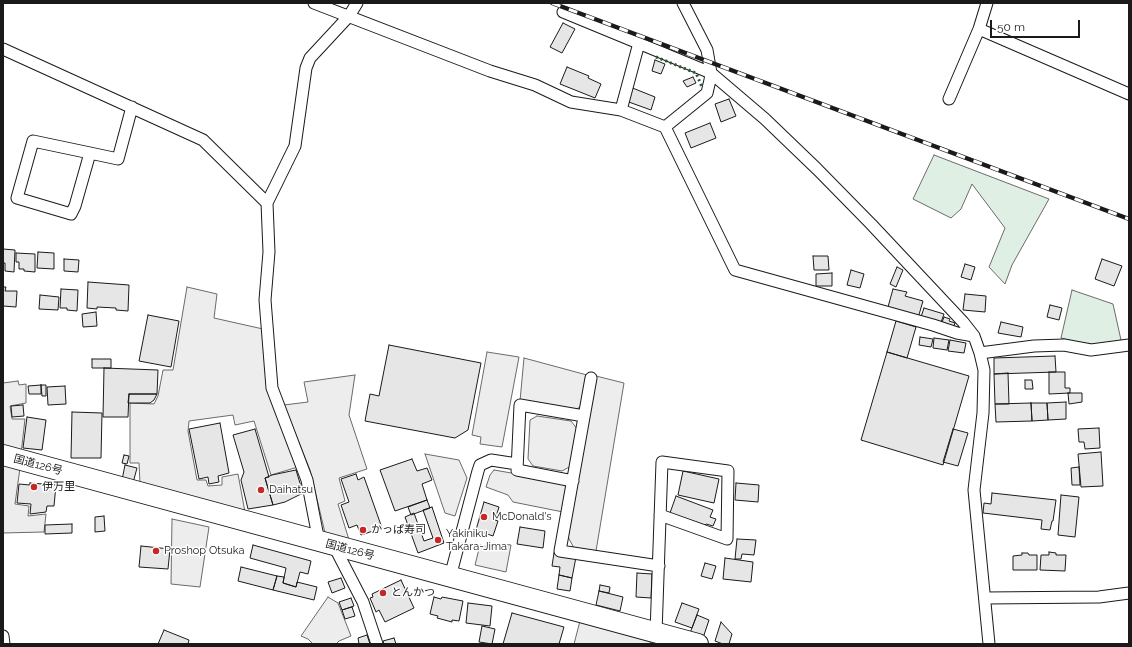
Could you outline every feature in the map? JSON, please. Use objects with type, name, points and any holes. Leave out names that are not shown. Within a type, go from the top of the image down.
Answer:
[{"type":"highway","name":"国道126号","points":[[3,455],[698,644]]},
{"type":"street","points":[[314,3],[490,71],[535,85],[571,102],[621,110],[665,127],[735,270],[957,333],[974,336]]},
{"type":"street","points":[[357,3],[349,16],[310,58],[306,68],[295,146],[267,203],[270,252],[265,300],[272,388],[308,480],[327,544],[363,602],[377,644]]},
{"type":"street","points":[[665,127],[707,93],[711,73],[707,50],[683,3]]},
{"type":"street","points":[[949,100],[987,3]]},
{"type":"street","points":[[563,12],[711,73],[765,119],[817,169],[893,247],[963,322],[974,336],[984,370],[983,413],[974,490],[986,598],[989,644]]},
{"type":"street","points":[[978,29],[1129,94]]},
{"type":"street","points":[[621,110],[639,43]]},
{"type":"street","points":[[3,49],[203,140],[267,203]]},
{"type":"street","points":[[90,153],[75,206],[71,214],[17,198],[33,141],[90,153],[118,160],[132,107]]},
{"type":"street","points":[[980,353],[1034,346],[1064,345],[1091,350],[1129,345]]},
{"type":"street","points":[[592,378],[560,550],[658,566]]},
{"type":"street","points":[[573,481],[517,470],[520,405],[584,416]]},
{"type":"street","points":[[450,577],[480,465],[491,460],[517,464]]},
{"type":"street","points":[[656,633],[658,566],[662,462],[728,471],[727,539],[660,515]]},
{"type":"street","points":[[986,598],[1099,596],[1129,593]]},
{"type":"street","points":[[3,636],[4,644]]},
{"type":"green space","points":[[934,155],[1049,199],[1012,265],[1005,284],[989,267],[1005,228],[972,184],[961,209],[951,218],[913,199]]},
{"type":"green space","points":[[1072,290],[1113,304],[1121,340],[1093,346],[1061,338]]},
{"type":"shaded area","points":[[187,287],[217,294],[214,318],[263,329],[268,392],[298,467],[271,475],[254,421],[235,425],[233,415],[189,421],[188,431],[197,480],[206,480],[208,486],[222,485],[222,477],[238,474],[245,512],[140,484],[139,463],[130,463],[130,403],[154,404],[158,396],[163,370],[173,370]]},
{"type":"shaded area","points":[[487,352],[519,357],[502,447],[480,444],[481,437],[472,435]]},
{"type":"shaded area","points":[[524,358],[587,375],[581,406],[573,412],[520,401]]},
{"type":"shaded area","points":[[355,375],[349,415],[367,469],[339,478],[345,501],[338,504],[350,543],[326,537],[310,470],[284,405],[308,402],[304,382]]},
{"type":"shaded area","points":[[596,376],[624,383],[596,551],[574,548],[568,537]]},
{"type":"shaded area","points":[[18,381],[19,385],[26,384],[26,403],[10,406],[12,419],[25,419],[21,454],[3,449],[3,383]]},
{"type":"shaded area","points":[[537,416],[571,421],[578,430],[571,466],[562,471],[533,466],[528,459],[530,420]]},
{"type":"shaded area","points":[[425,454],[459,460],[467,478],[455,516],[445,513]]},
{"type":"shaded area","points":[[3,465],[20,468],[15,504],[29,506],[28,516],[46,514],[44,532],[3,533]]},
{"type":"shaded area","points":[[494,470],[563,482],[567,488],[563,512],[513,502],[508,495],[486,487],[490,475]]},
{"type":"shaded area","points":[[172,519],[209,527],[200,587],[171,584]]},
{"type":"shaded area","points":[[502,544],[511,545],[506,572],[475,565],[480,545],[492,548],[499,547]]},
{"type":"shaded area","points":[[328,597],[338,603],[351,636],[339,641],[336,644],[313,644],[308,639],[301,636]]},
{"type":"shaded area","points":[[580,621],[651,640],[650,644],[574,644]]},
{"type":"building","points":[[563,23],[575,29],[562,53],[550,47]]},
{"type":"building","points":[[655,60],[665,64],[661,74],[652,71]]},
{"type":"building","points":[[567,67],[589,76],[588,78],[601,84],[595,98],[560,84]]},
{"type":"building","points":[[693,77],[696,83],[687,87],[683,81]]},
{"type":"building","points":[[630,87],[655,97],[651,110],[626,101]]},
{"type":"building","points":[[729,99],[736,116],[721,122],[715,104]]},
{"type":"building","points":[[710,123],[716,138],[691,148],[685,133]]},
{"type":"building","points":[[3,249],[15,250],[14,272],[5,271],[5,263],[3,263]]},
{"type":"building","points":[[38,252],[54,253],[54,269],[37,268]]},
{"type":"building","points":[[16,253],[35,254],[35,272],[19,269],[19,262],[16,262]]},
{"type":"building","points":[[813,256],[828,256],[829,270],[814,270]]},
{"type":"building","points":[[64,259],[79,260],[78,272],[64,271]]},
{"type":"building","points":[[1102,259],[1122,266],[1114,286],[1095,279]]},
{"type":"building","points":[[965,264],[975,267],[971,280],[961,277]]},
{"type":"building","points":[[897,267],[903,270],[896,287],[890,284]]},
{"type":"building","points":[[851,270],[864,274],[860,288],[847,285]]},
{"type":"building","points":[[832,273],[832,286],[816,286],[816,274]]},
{"type":"building","points":[[88,282],[129,285],[128,311],[116,310],[116,308],[87,308]]},
{"type":"building","points":[[3,287],[6,287],[5,291],[17,291],[16,307],[3,306]]},
{"type":"building","points":[[61,289],[78,290],[77,311],[67,310],[67,308],[60,308]]},
{"type":"building","points":[[893,289],[907,292],[905,296],[923,301],[918,318],[888,307]]},
{"type":"building","points":[[965,294],[986,296],[985,312],[963,310]]},
{"type":"building","points":[[40,295],[59,297],[58,310],[39,309]]},
{"type":"building","points":[[1050,305],[1062,308],[1059,320],[1047,317]]},
{"type":"building","points":[[924,308],[944,314],[940,325],[920,320]]},
{"type":"building","points":[[96,312],[97,326],[83,327],[82,314]]},
{"type":"building","points":[[148,315],[179,321],[171,367],[139,361]]},
{"type":"building","points":[[944,317],[955,323],[953,329],[941,325]]},
{"type":"building","points":[[896,321],[916,327],[907,358],[887,352]]},
{"type":"building","points":[[1001,322],[1023,327],[1021,337],[998,333]]},
{"type":"building","points":[[920,337],[933,339],[931,347],[919,345]]},
{"type":"building","points":[[934,338],[949,340],[947,350],[933,348]]},
{"type":"building","points":[[950,340],[966,343],[964,353],[948,351]]},
{"type":"building","points":[[389,345],[481,363],[468,430],[455,438],[365,421],[370,394],[379,396]]},
{"type":"building","points":[[887,352],[969,376],[943,465],[861,440]]},
{"type":"building","points":[[1055,356],[1056,372],[994,374],[994,358]]},
{"type":"building","points":[[92,359],[111,359],[111,368],[92,368]]},
{"type":"building","points":[[104,368],[158,370],[157,394],[129,394],[128,417],[103,417]]},
{"type":"building","points":[[1049,372],[1065,372],[1065,388],[1070,388],[1070,393],[1049,394]]},
{"type":"building","points":[[1008,373],[1009,404],[995,404],[994,374]]},
{"type":"building","points":[[1025,380],[1032,380],[1033,389],[1025,389]]},
{"type":"building","points":[[41,385],[41,394],[29,394],[28,386]]},
{"type":"building","points":[[41,385],[46,385],[46,396],[42,396]]},
{"type":"building","points":[[65,386],[66,404],[48,405],[47,387]]},
{"type":"building","points":[[1068,393],[1082,393],[1082,402],[1069,404]]},
{"type":"building","points":[[129,394],[157,394],[154,400],[150,403],[128,403]]},
{"type":"building","points":[[1066,402],[1066,419],[1048,420],[1047,403]]},
{"type":"building","points":[[1031,403],[1032,421],[996,422],[995,404]]},
{"type":"building","points":[[1031,403],[1047,403],[1048,420],[1032,421]]},
{"type":"building","points":[[23,405],[24,416],[12,417],[11,406]]},
{"type":"building","points":[[72,412],[102,413],[101,458],[71,458]]},
{"type":"building","points":[[27,417],[46,420],[42,450],[23,448]]},
{"type":"building","points":[[220,423],[229,473],[218,476],[219,482],[209,484],[208,477],[199,479],[189,429]]},
{"type":"building","points":[[1099,428],[1100,448],[1085,449],[1084,442],[1079,442],[1078,429]]},
{"type":"building","points":[[255,429],[269,477],[265,478],[273,505],[248,509],[241,480],[244,472],[233,435]]},
{"type":"building","points":[[953,429],[968,433],[958,466],[943,462]]},
{"type":"building","points":[[1101,452],[1103,486],[1081,487],[1078,454]]},
{"type":"building","points":[[124,455],[129,456],[127,464],[122,463]]},
{"type":"building","points":[[412,459],[417,471],[427,468],[432,480],[422,484],[427,500],[395,511],[380,470]]},
{"type":"building","points":[[125,465],[137,468],[133,483],[122,480]]},
{"type":"building","points":[[1079,467],[1080,485],[1072,485],[1071,468]]},
{"type":"building","points":[[296,470],[303,493],[285,502],[273,505],[265,478]]},
{"type":"building","points":[[683,471],[719,479],[714,503],[678,495]]},
{"type":"building","points":[[356,474],[358,480],[364,477],[382,528],[361,535],[357,525],[349,528],[341,505],[349,502],[341,479]]},
{"type":"building","points":[[30,483],[56,485],[54,506],[47,506],[46,512],[30,514],[31,504],[17,503],[19,484],[30,485]]},
{"type":"building","points":[[736,483],[759,485],[758,502],[735,500]]},
{"type":"building","points":[[992,493],[1056,500],[1050,530],[1041,529],[1042,520],[983,513],[984,503],[991,504]]},
{"type":"building","points":[[1061,495],[1079,497],[1075,537],[1058,535]]},
{"type":"building","points":[[676,496],[713,510],[710,517],[716,519],[713,526],[705,525],[670,513]]},
{"type":"building","points":[[427,500],[430,508],[411,515],[408,507]]},
{"type":"building","points":[[484,502],[499,507],[495,520],[498,521],[493,536],[476,530]]},
{"type":"building","points":[[432,507],[444,543],[418,553],[405,517],[414,513],[424,541],[433,538],[423,510]]},
{"type":"building","points":[[104,516],[105,531],[95,532],[95,517]]},
{"type":"building","points":[[72,524],[72,533],[45,534],[45,525]]},
{"type":"building","points":[[520,527],[545,531],[543,548],[517,544]]},
{"type":"building","points":[[737,539],[756,540],[754,555],[742,554],[741,559],[735,559]]},
{"type":"building","points":[[253,545],[311,561],[308,574],[300,572],[296,587],[283,583],[286,568],[250,558]]},
{"type":"building","points":[[141,546],[170,549],[168,569],[139,567]]},
{"type":"building","points":[[1049,552],[1056,553],[1056,555],[1066,555],[1065,571],[1040,570],[1041,555],[1049,555]]},
{"type":"building","points":[[554,553],[576,557],[572,578],[559,575],[560,567],[552,566]]},
{"type":"building","points":[[1022,553],[1037,555],[1037,570],[1013,570],[1013,556],[1022,555]]},
{"type":"building","points":[[725,558],[753,562],[751,582],[723,579]]},
{"type":"building","points":[[705,563],[716,566],[712,579],[701,576]]},
{"type":"building","points":[[241,567],[277,576],[273,590],[238,581]]},
{"type":"building","points":[[637,573],[652,574],[651,598],[636,597]]},
{"type":"building","points":[[559,575],[572,578],[570,591],[557,589]]},
{"type":"building","points":[[277,576],[284,577],[283,583],[296,587],[297,582],[317,587],[314,600],[273,590]]},
{"type":"building","points":[[341,578],[345,588],[332,593],[328,582]]},
{"type":"building","points":[[401,580],[414,608],[385,622],[379,610],[376,612],[370,598],[373,597],[372,594]]},
{"type":"building","points":[[600,585],[610,587],[609,593],[599,591]]},
{"type":"building","points":[[599,591],[623,597],[620,611],[596,605]]},
{"type":"building","points":[[434,597],[463,601],[459,621],[452,620],[452,622],[437,618],[438,616],[430,614]]},
{"type":"building","points":[[351,598],[354,606],[342,610],[339,602]]},
{"type":"building","points":[[468,603],[492,606],[490,626],[466,623]]},
{"type":"building","points":[[682,603],[699,609],[692,628],[675,622]]},
{"type":"building","points":[[352,607],[355,616],[345,619],[342,610]]},
{"type":"building","points":[[512,613],[564,627],[559,644],[503,644]]},
{"type":"building","points":[[697,615],[709,620],[703,638],[690,633]]},
{"type":"building","points":[[721,622],[732,634],[729,644],[723,644],[715,641]]},
{"type":"building","points":[[482,626],[495,629],[492,644],[479,642]]},
{"type":"building","points":[[164,630],[189,640],[188,644],[158,644]]},
{"type":"building","points":[[367,635],[370,644],[359,644],[358,638]]},
{"type":"building","points":[[394,638],[396,644],[384,644],[383,641]]},
{"type":"railway","points":[[552,3],[1129,219]]},
{"type":"hedge","points":[[656,57],[696,73],[702,87]]},
{"type":"place","name":"伊万里","points":[[34,487]]},
{"type":"place","name":"Daihatsu","points":[[261,490]]},
{"type":"place","name":"McDonald's","points":[[484,517]]},
{"type":"place","name":"かっぱ寿司","points":[[363,530]]},
{"type":"place","name":"Yakiniku Takara-Jima","points":[[438,540]]},
{"type":"place","name":"Proshop Otsuka","points":[[156,551]]},
{"type":"place","name":"とんかつ","points":[[383,593]]}]
